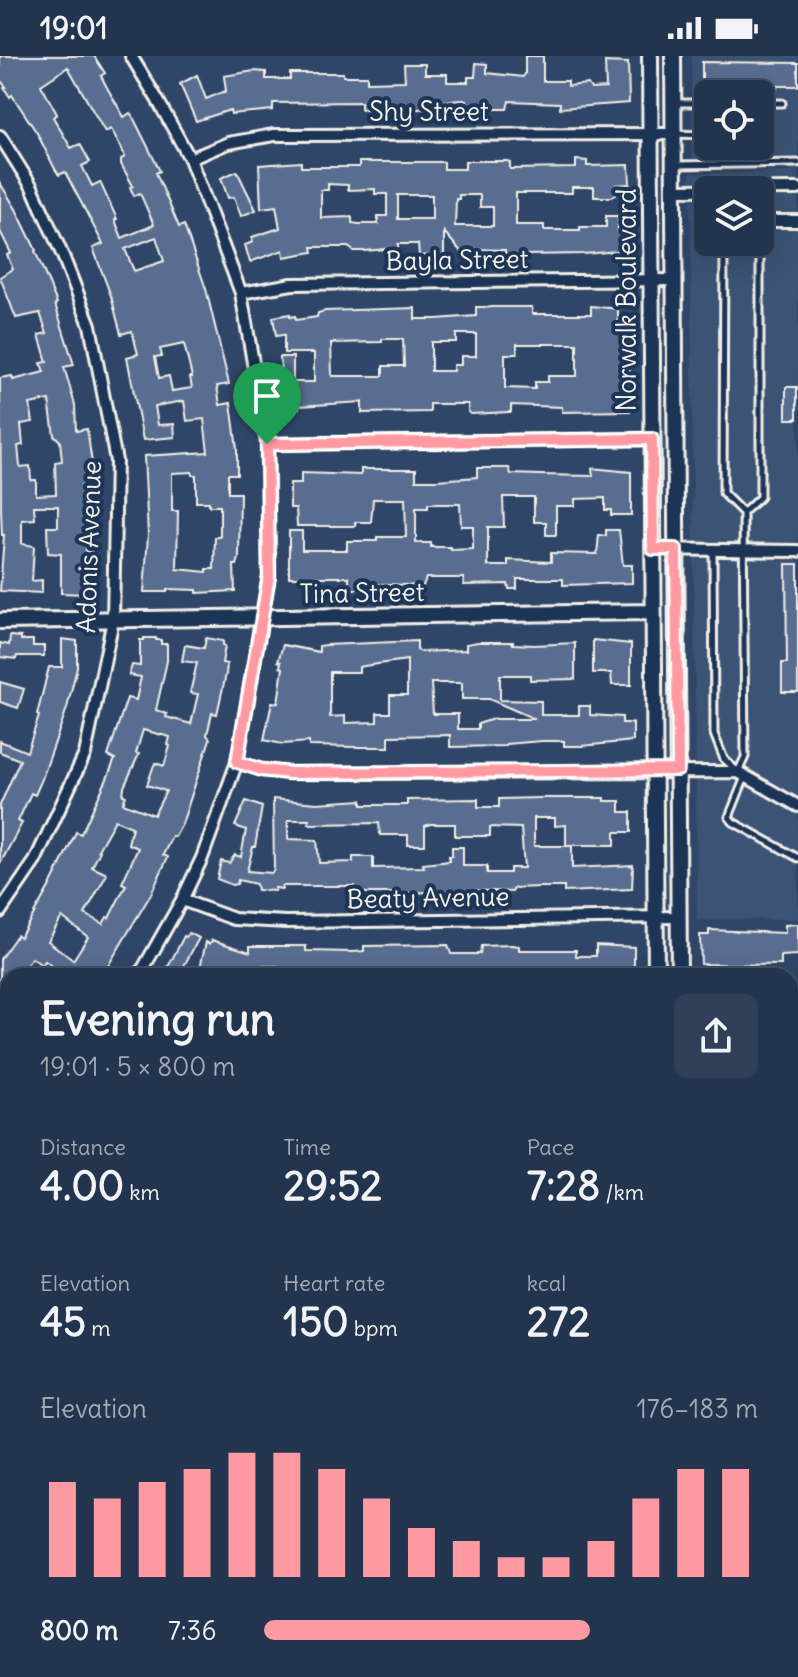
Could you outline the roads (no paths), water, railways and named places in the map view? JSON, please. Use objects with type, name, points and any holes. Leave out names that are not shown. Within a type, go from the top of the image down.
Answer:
[{"type":"main road","name":"Norwalk Boulevard","points":[[650,56],[656,968]]},
{"type":"main road","name":"Norwalk Boulevard","points":[[673,56],[679,968]]},
{"type":"main road","name":"Tina Street","points":[[0,621],[653,612]]},
{"type":"street","points":[[131,56],[190,159],[241,293],[267,444],[269,576],[237,762],[202,858],[144,968]]},
{"type":"street","name":"Shy Street","points":[[190,159],[228,143],[274,135],[673,134]]},
{"type":"street","name":"Adonis Avenue","points":[[0,136],[32,187],[90,325],[116,461],[113,620],[85,754],[35,861],[0,912]]},
{"type":"street","points":[[774,189],[798,189]]},
{"type":"street","points":[[674,190],[694,190]]},
{"type":"street","points":[[774,221],[798,221]]},
{"type":"street","name":"Bayla Street","points":[[241,293],[292,284],[674,280]]},
{"type":"street","points":[[267,444],[652,439]]},
{"type":"street","points":[[653,549],[798,551]]},
{"type":"street","name":"Tina Street","points":[[653,612],[676,612]]},
{"type":"street","points":[[237,762],[262,770],[289,773],[678,770],[742,774],[798,806]]},
{"type":"street","name":"Beaty Avenue","points":[[182,900],[234,919],[286,922],[678,917]]},
{"type":"lane","points":[[673,103],[694,103]]},
{"type":"lane","points":[[774,103],[782,103]]},
{"type":"lane","points":[[673,134],[694,135]]},
{"type":"lane","points":[[673,165],[798,163]]},
{"type":"lane","points":[[724,256],[723,493],[743,513],[744,550],[745,757],[729,817],[798,858]]},
{"type":"lane","points":[[743,513],[760,497],[760,256]]},
{"type":"lane","points":[[713,549],[714,734],[724,759],[742,774]]}]
